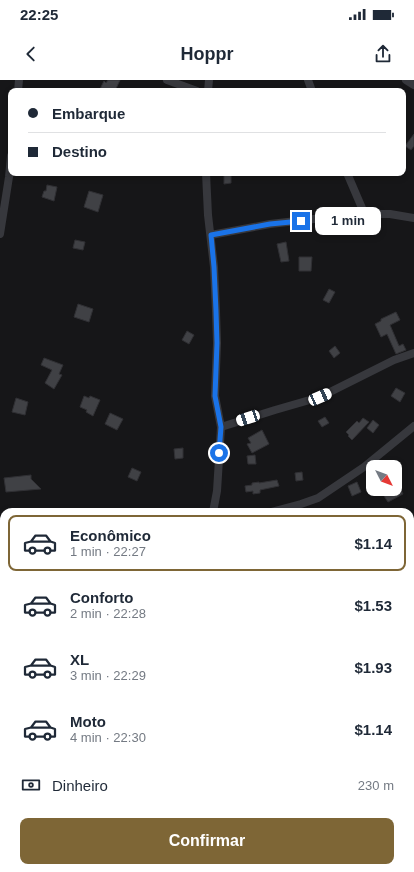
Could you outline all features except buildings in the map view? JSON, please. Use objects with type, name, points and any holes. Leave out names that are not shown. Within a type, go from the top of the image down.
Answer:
[{"type":"street","points":[[167,80],[189,88]]},
{"type":"street","points":[[406,80],[414,84]]},
{"type":"street","points":[[206,176],[208,215],[214,267],[216,311],[217,343],[215,396],[221,427],[217,491],[214,508]]},
{"type":"street","points":[[348,176],[365,215]]},
{"type":"street","points":[[0,180],[9,177],[0,234]]},
{"type":"street","points":[[211,235],[270,224],[314,219],[390,214],[414,218]]},
{"type":"street","points":[[221,427],[320,397],[394,360],[414,353]]},
{"type":"street","points":[[286,508],[318,498],[364,468],[414,426]]},
{"type":"route","points":[[219,453],[221,427],[215,396],[217,343],[214,267],[211,235],[270,224],[301,221]]}]
